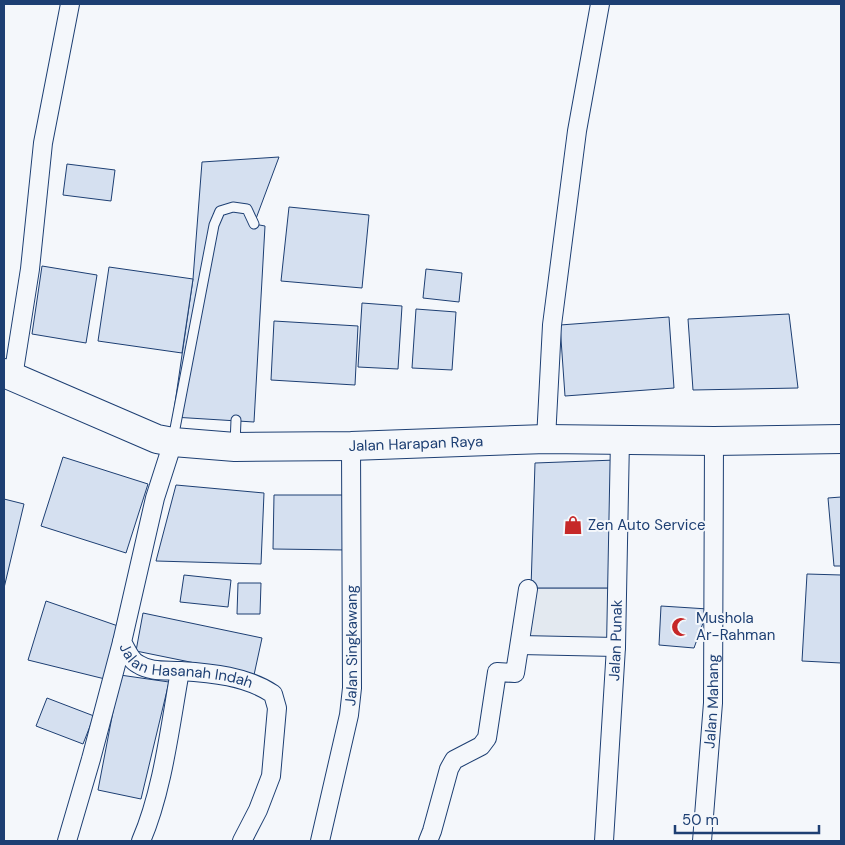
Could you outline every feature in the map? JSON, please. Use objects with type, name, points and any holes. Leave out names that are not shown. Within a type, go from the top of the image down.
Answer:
[{"type":"main road","name":"Jalan Harapan Raya","points":[[9,375],[157,439],[235,447],[351,446],[546,440],[714,441],[841,438]]},
{"type":"street","points":[[9,375],[30,269],[44,143],[70,4]]},
{"type":"street","points":[[546,440],[552,325],[576,130],[600,4]]},
{"type":"street","name":"Jalan Punak","points":[[604,841],[616,647],[620,439]]},
{"type":"street","name":"Jalan Mahang","points":[[702,841],[713,703],[714,441]]},
{"type":"street","name":"Jalan Hasanah Indah","points":[[173,442],[155,498],[122,642],[132,660],[139,665],[164,671],[180,671],[244,679],[261,686],[273,694],[277,708],[271,776],[258,810],[242,841]]},
{"type":"street","name":"Jalan Singkawang","points":[[320,841],[349,716],[352,688],[351,446]]},
{"type":"street","points":[[428,841],[449,769],[454,760],[481,746],[487,738],[496,672],[515,673],[528,588]]},
{"type":"street","points":[[67,841],[122,642]]},
{"type":"street","points":[[520,645],[616,647]]},
{"type":"street","points":[[141,841],[157,793],[180,671]]},
{"type":"lane","points":[[173,442],[214,225],[220,211],[233,207],[247,209],[254,224]]},
{"type":"lane","points":[[235,447],[236,420]]},
{"type":"shaded area","points":[[531,588],[612,588],[610,639],[528,637]]},
{"type":"building","points":[[279,157],[254,224],[265,226],[254,422],[173,417],[193,279],[202,162]]},
{"type":"building","points":[[67,164],[115,170],[111,201],[63,195]]},
{"type":"building","points":[[289,207],[369,215],[362,288],[281,281]]},
{"type":"building","points":[[42,266],[97,275],[86,343],[32,334]]},
{"type":"building","points":[[109,267],[193,279],[182,353],[98,341]]},
{"type":"building","points":[[426,269],[462,273],[459,302],[423,298]]},
{"type":"building","points":[[362,303],[402,306],[398,369],[358,367]]},
{"type":"building","points":[[416,309],[456,312],[452,370],[412,368]]},
{"type":"building","points":[[789,314],[798,388],[693,390],[688,319]]},
{"type":"building","points":[[669,317],[674,388],[565,396],[560,325]]},
{"type":"building","points":[[274,321],[358,326],[355,385],[271,380]]},
{"type":"building","points":[[63,457],[148,484],[126,553],[41,526]]},
{"type":"building","name":"Zen Auto Service","points":[[616,460],[612,588],[531,588],[535,463]]},
{"type":"building","points":[[176,485],[264,493],[261,564],[156,561]]},
{"type":"building","points":[[274,495],[348,495],[347,550],[273,549]]},
{"type":"building","points":[[841,497],[841,566],[834,566],[828,498]]},
{"type":"building","points":[[4,499],[24,504],[4,588]]},
{"type":"building","points":[[807,574],[841,575],[841,663],[802,661]]},
{"type":"building","points":[[184,575],[231,580],[228,607],[180,602]]},
{"type":"building","points":[[238,583],[261,583],[260,614],[237,614]]},
{"type":"building","points":[[46,601],[118,626],[105,679],[28,660]]},
{"type":"building","name":"Mushola Ar-Rahman","points":[[661,606],[708,609],[694,648],[659,645]]},
{"type":"building","points":[[143,613],[262,638],[254,675],[136,651]]},
{"type":"building","points":[[120,675],[169,682],[141,799],[98,790]]},
{"type":"building","points":[[47,698],[94,716],[83,744],[36,726]]},
{"type":"place","name":"Zen Auto Service","points":[[573,525]]},
{"type":"place","name":"Mushola Ar-Rahman","points":[[681,627]]}]
